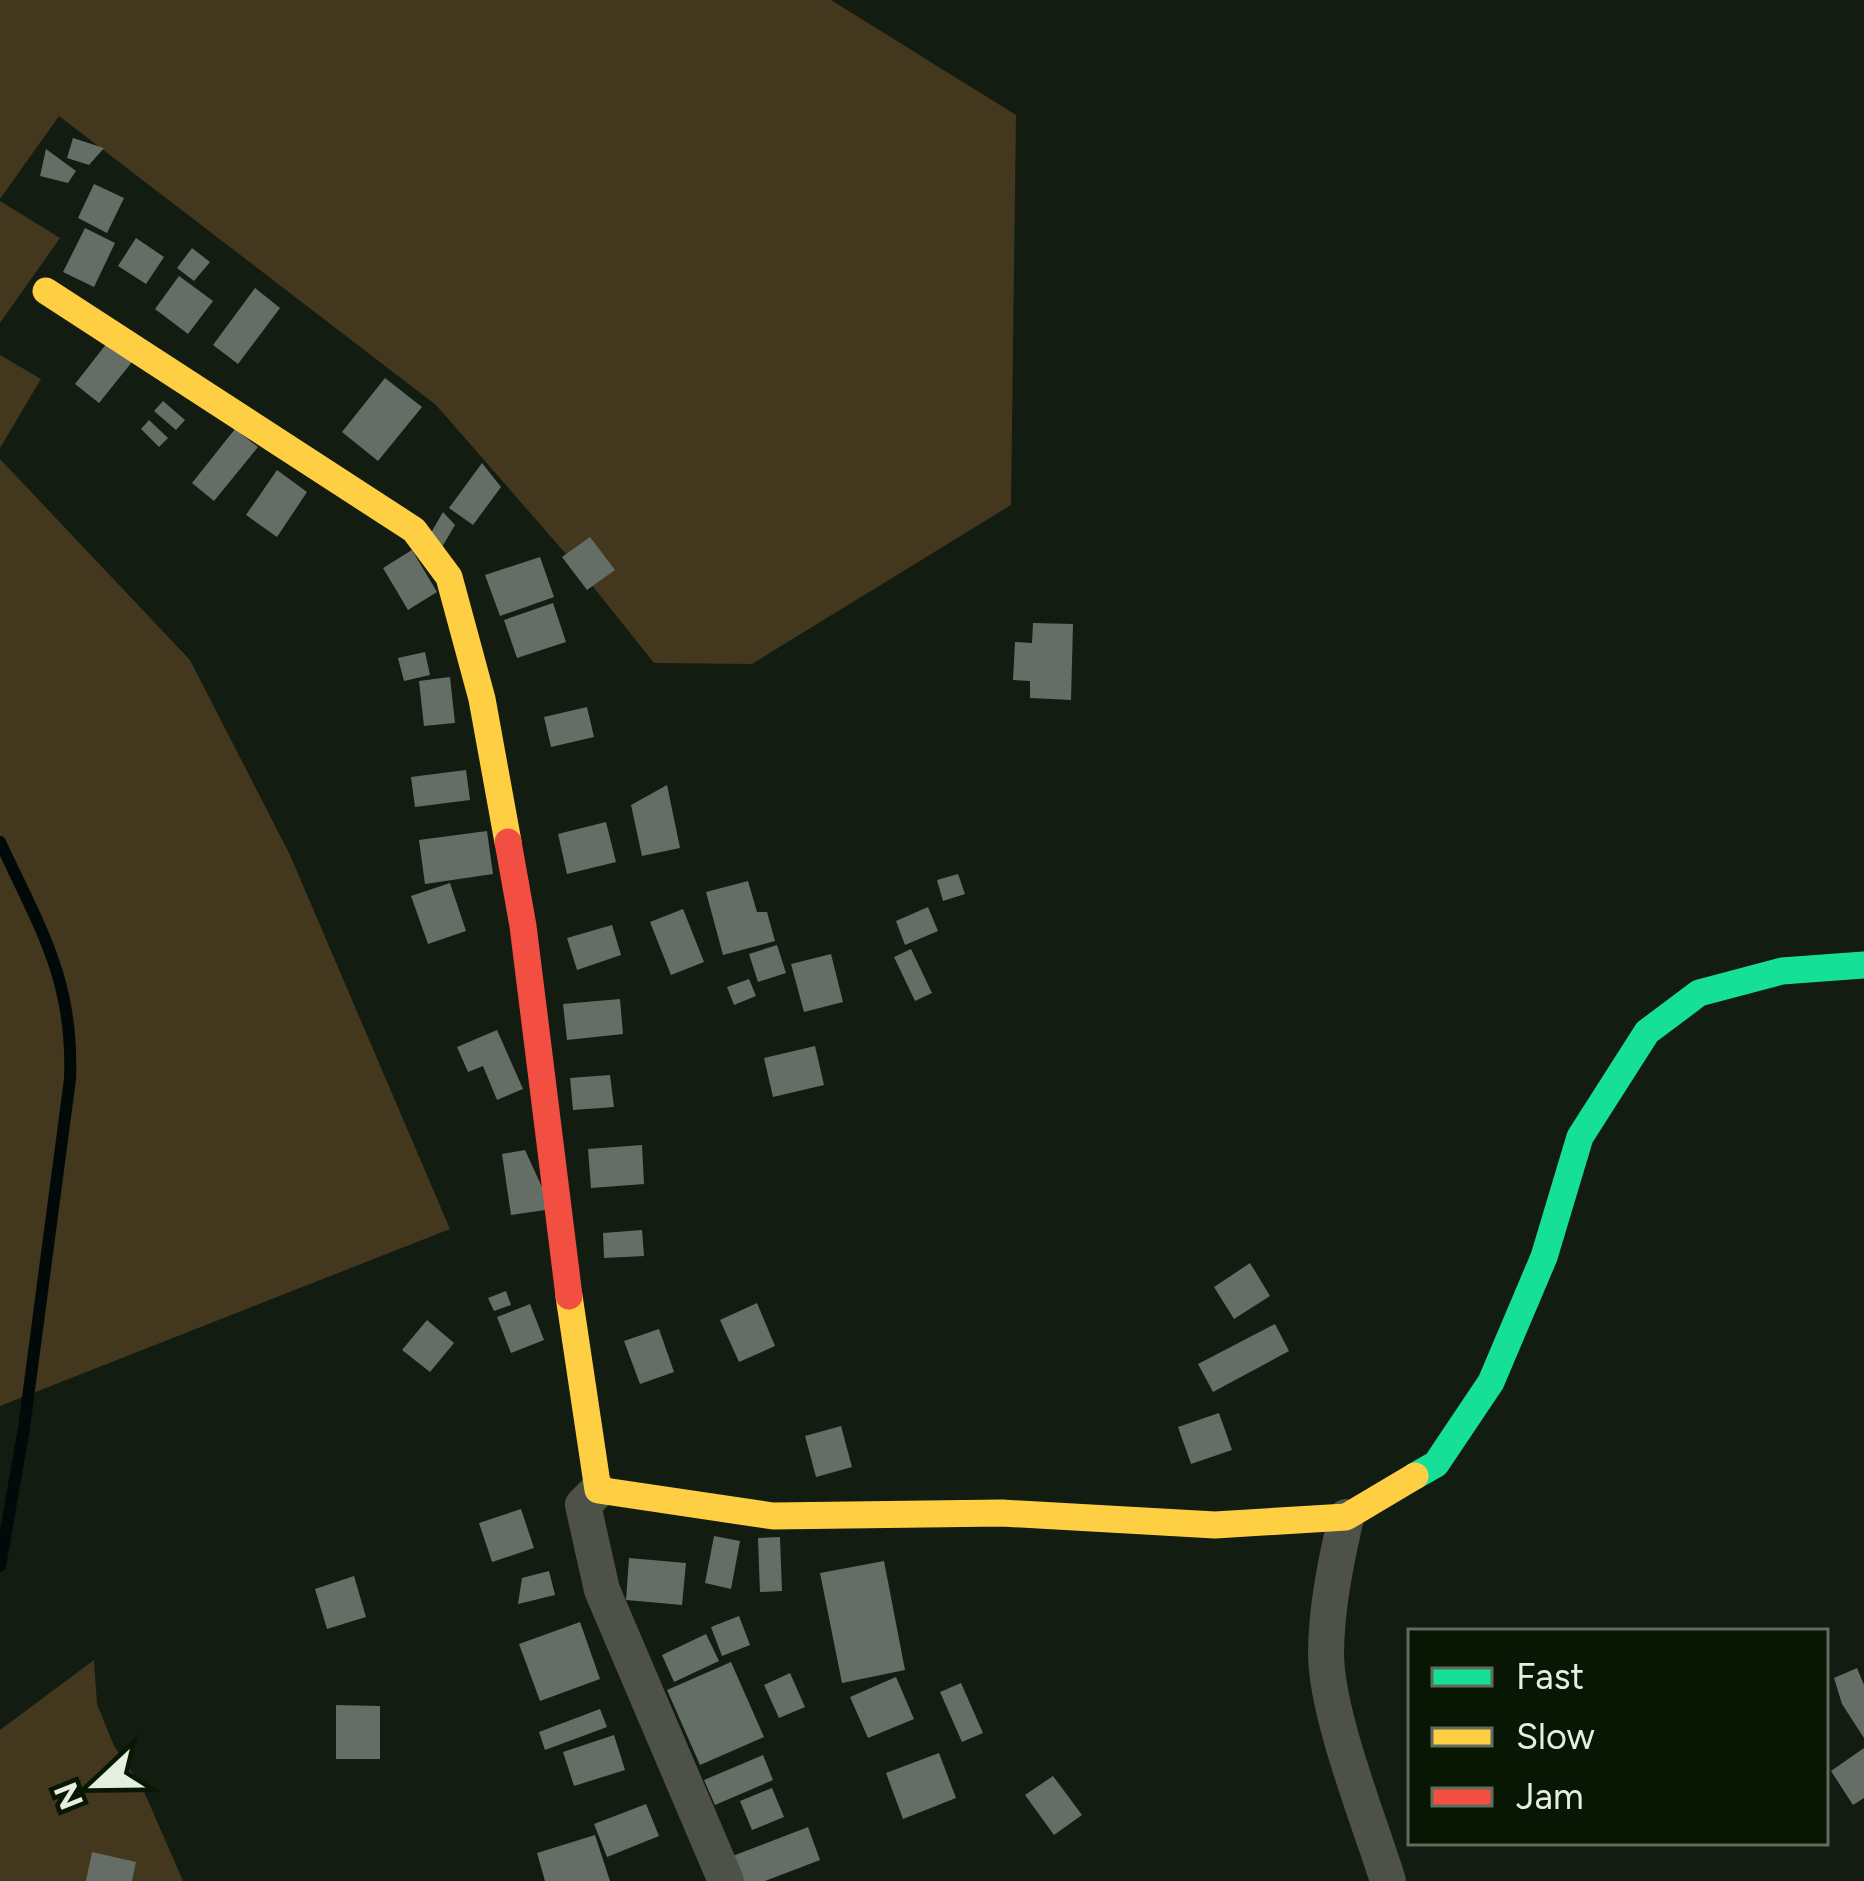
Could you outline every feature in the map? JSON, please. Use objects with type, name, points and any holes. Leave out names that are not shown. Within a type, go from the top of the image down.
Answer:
[{"type":"street","points":[[46,291],[414,530],[448,577],[482,699],[523,926],[560,1239],[598,1490]]},
{"type":"street","points":[[598,1490],[773,1516],[1002,1513],[1215,1525],[1346,1517],[1436,1464],[1491,1382],[1544,1257],[1580,1137],[1646,1032],[1699,994],[1782,971],[1864,965]]},
{"type":"street","points":[[598,1490],[583,1505],[602,1590],[725,1881]]},
{"type":"street","points":[[1346,1517],[1332,1579],[1326,1659],[1340,1725],[1388,1881]]},
{"type":"shaded area","points":[[0,0],[831,0],[1016,115],[1011,505],[752,664],[654,663],[436,405],[59,116],[0,199]]},
{"type":"shaded area","points":[[0,201],[60,238],[0,323]]},
{"type":"shaded area","points":[[0,355],[41,379],[0,448]]},
{"type":"shaded area","points":[[0,459],[190,660],[290,855],[450,1229],[0,1406]]},
{"type":"shaded area","points":[[94,1660],[97,1704],[114,1746],[142,1787],[183,1881],[0,1881],[0,1730]]},
{"type":"building","points":[[73,138],[104,148],[89,165],[67,158]]},
{"type":"building","points":[[46,149],[76,171],[68,183],[40,176]]},
{"type":"building","points":[[94,184],[124,198],[107,233],[78,218]]},
{"type":"building","points":[[85,228],[115,243],[94,287],[63,272]]},
{"type":"building","points":[[136,238],[164,257],[146,284],[118,266]]},
{"type":"building","points":[[192,248],[210,262],[194,281],[177,268]]},
{"type":"building","points":[[179,276],[213,301],[188,334],[155,309]]},
{"type":"building","points":[[255,288],[280,308],[238,364],[213,345]]},
{"type":"building","points":[[107,343],[132,362],[99,403],[75,384]]},
{"type":"building","points":[[385,378],[422,407],[378,461],[342,432]]},
{"type":"building","points":[[163,401],[185,420],[176,430],[154,411]]},
{"type":"building","points":[[149,420],[168,438],[159,447],[141,429]]},
{"type":"building","points":[[235,429],[258,447],[214,501],[192,483]]},
{"type":"building","points":[[482,463],[501,487],[473,525],[449,508]]},
{"type":"building","points":[[277,470],[307,492],[277,537],[246,515]]},
{"type":"building","points":[[443,512],[455,525],[442,547],[428,538]]},
{"type":"building","points":[[590,537],[615,570],[587,590],[562,557]]},
{"type":"building","points":[[412,550],[437,592],[408,610],[383,568]]},
{"type":"building","points":[[540,557],[554,597],[500,616],[485,575]]},
{"type":"building","points":[[553,603],[566,642],[517,658],[504,620]]},
{"type":"building","points":[[1033,623],[1073,624],[1071,700],[1030,698],[1030,681],[1013,680],[1015,642],[1032,643]]},
{"type":"building","points":[[425,652],[430,675],[404,681],[398,658]]},
{"type":"building","points":[[450,677],[455,723],[424,726],[419,681]]},
{"type":"building","points":[[587,707],[594,737],[551,747],[544,717]]},
{"type":"building","points":[[466,770],[470,800],[415,807],[411,777]]},
{"type":"building","points":[[667,785],[680,848],[642,856],[631,805]]},
{"type":"building","points":[[606,822],[616,862],[567,874],[558,834]]},
{"type":"building","points":[[487,831],[493,874],[425,884],[419,840]]},
{"type":"building","points":[[958,874],[965,894],[943,901],[937,880]]},
{"type":"building","points":[[748,881],[757,912],[767,912],[775,941],[723,955],[706,892]]},
{"type":"building","points":[[450,883],[466,931],[428,944],[411,896]]},
{"type":"building","points":[[928,907],[938,931],[905,945],[896,921]]},
{"type":"building","points":[[683,909],[704,962],[671,975],[650,922]]},
{"type":"building","points":[[612,925],[621,955],[577,970],[567,938]]},
{"type":"building","points":[[777,945],[786,973],[758,982],[749,954]]},
{"type":"building","points":[[911,949],[932,993],[915,1001],[894,957]]},
{"type":"building","points":[[831,954],[843,1002],[804,1012],[791,964]]},
{"type":"building","points":[[749,979],[756,996],[734,1005],[727,987]]},
{"type":"building","points":[[620,999],[623,1034],[567,1040],[563,1004]]},
{"type":"building","points":[[497,1030],[523,1089],[497,1100],[483,1066],[468,1072],[457,1047]]},
{"type":"building","points":[[815,1046],[824,1085],[773,1097],[764,1058]]},
{"type":"building","points":[[610,1075],[614,1107],[573,1110],[570,1078]]},
{"type":"building","points":[[642,1145],[644,1184],[591,1188],[588,1149]]},
{"type":"building","points":[[525,1150],[552,1209],[511,1215],[502,1154]]},
{"type":"building","points":[[642,1230],[644,1256],[604,1258],[603,1233]]},
{"type":"building","points":[[1250,1263],[1270,1296],[1234,1319],[1214,1287]]},
{"type":"building","points":[[506,1291],[511,1305],[494,1311],[488,1298]]},
{"type":"building","points":[[757,1303],[775,1346],[739,1362],[720,1320]]},
{"type":"building","points":[[530,1304],[544,1340],[511,1353],[497,1317]]},
{"type":"building","points":[[427,1320],[454,1343],[430,1372],[402,1350]]},
{"type":"building","points":[[1275,1324],[1289,1351],[1213,1392],[1198,1364]]},
{"type":"building","points":[[659,1329],[674,1372],[640,1384],[624,1341]]},
{"type":"building","points":[[1219,1413],[1232,1450],[1191,1464],[1178,1427]]},
{"type":"building","points":[[841,1426],[852,1467],[816,1477],[805,1436]]},
{"type":"building","points":[[521,1509],[534,1548],[492,1562],[479,1523]]},
{"type":"building","points":[[714,1536],[740,1541],[731,1589],[705,1583]]},
{"type":"building","points":[[780,1537],[782,1591],[760,1592],[758,1538]]},
{"type":"building","points":[[629,1558],[686,1563],[682,1605],[626,1600]]},
{"type":"building","points":[[884,1561],[905,1670],[842,1683],[820,1573]]},
{"type":"building","points":[[549,1571],[555,1595],[518,1604],[522,1578]]},
{"type":"building","points":[[354,1576],[366,1617],[327,1629],[315,1589]]},
{"type":"building","points":[[739,1616],[750,1645],[722,1656],[711,1627]]},
{"type":"building","points":[[580,1622],[600,1679],[540,1701],[519,1644]]},
{"type":"building","points":[[706,1634],[719,1661],[674,1682],[662,1655]]},
{"type":"building","points":[[731,1662],[764,1737],[700,1765],[667,1690]]},
{"type":"building","points":[[1857,1668],[1864,1685],[1864,1738],[1842,1704],[1834,1678]]},
{"type":"building","points":[[790,1673],[805,1707],[779,1718],[764,1685]]},
{"type":"building","points":[[896,1677],[914,1719],[868,1738],[850,1697]]},
{"type":"building","points":[[961,1683],[983,1733],[962,1742],[940,1692]]},
{"type":"building","points":[[336,1705],[380,1706],[380,1759],[336,1759]]},
{"type":"building","points":[[600,1709],[607,1727],[545,1750],[539,1732]]},
{"type":"building","points":[[614,1735],[625,1770],[574,1786],[563,1752]]},
{"type":"building","points":[[1864,1748],[1864,1798],[1853,1805],[1831,1771]]},
{"type":"building","points":[[939,1753],[956,1798],[903,1819],[886,1773]]},
{"type":"building","points":[[763,1755],[773,1780],[715,1805],[704,1780]]},
{"type":"building","points":[[1053,1776],[1082,1815],[1054,1835],[1025,1795]]},
{"type":"building","points":[[772,1788],[784,1817],[752,1830],[740,1801]]},
{"type":"building","points":[[646,1804],[659,1836],[607,1857],[594,1824]]},
{"type":"building","points":[[808,1827],[820,1860],[765,1881],[739,1881],[730,1857]]},
{"type":"building","points":[[595,1835],[610,1881],[545,1881],[537,1853]]},
{"type":"building","points":[[92,1852],[136,1862],[132,1881],[86,1881]]},
{"type":"waterway","points":[[0,842],[52,956],[70,1044],[70,1079],[24,1428],[0,1566]]},
{"type":"traffic: fast","points":[[1415,1476],[1436,1464],[1491,1382],[1544,1257],[1580,1137],[1647,1032],[1699,993],[1782,971],[1864,965]]},
{"type":"traffic: slow","points":[[46,291],[414,530],[449,577],[482,699],[508,842]]},
{"type":"traffic: slow","points":[[569,1296],[598,1490],[773,1516],[1002,1513],[1215,1525],[1346,1517],[1415,1476]]},
{"type":"traffic: jam","points":[[508,842],[523,926],[569,1296]]}]
